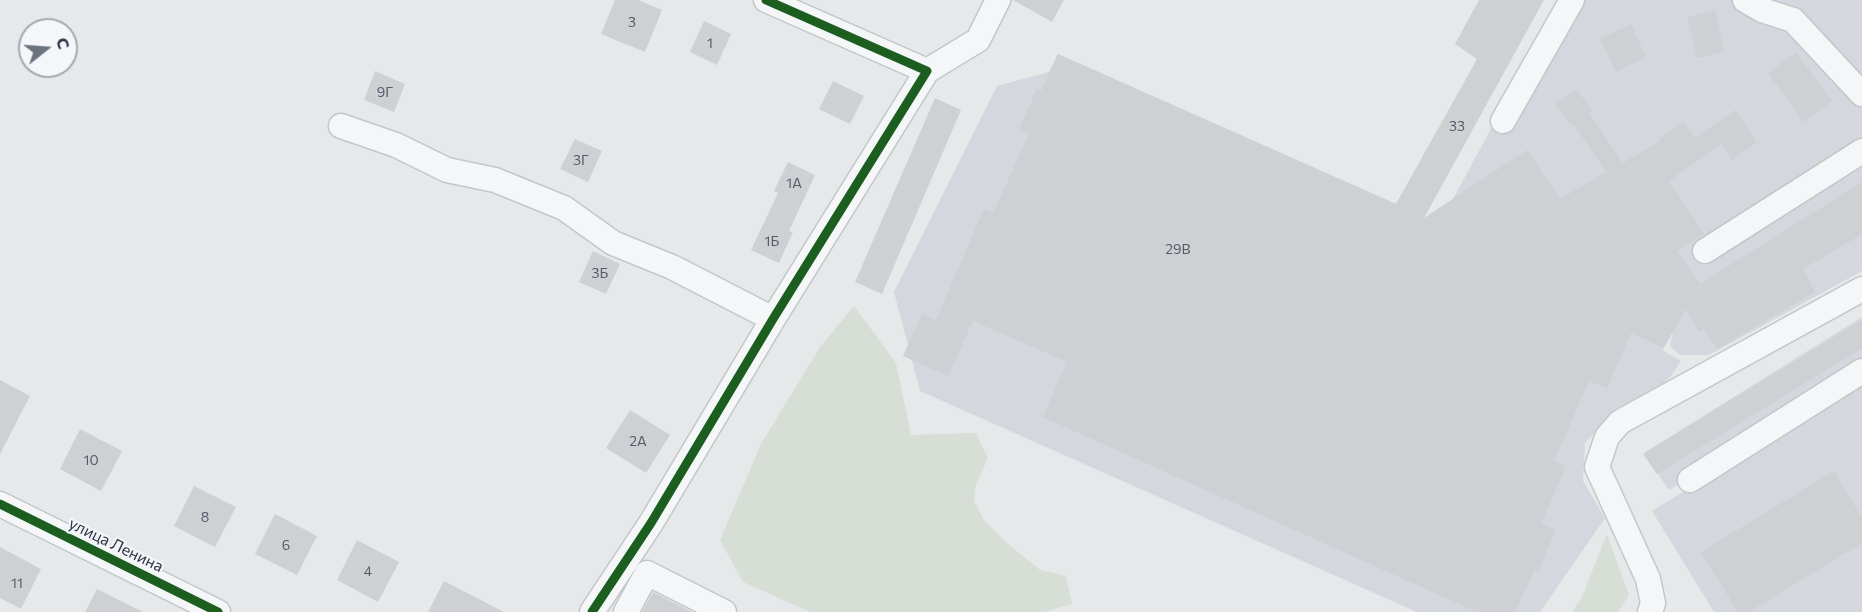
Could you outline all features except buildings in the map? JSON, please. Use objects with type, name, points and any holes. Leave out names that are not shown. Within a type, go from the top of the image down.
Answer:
[{"type":"street","points":[[766,0],[927,70]]},
{"type":"street","points":[[592,612],[651,523],[773,319],[927,70],[978,40],[998,0]]},
{"type":"street","points":[[1503,121],[1572,0]]},
{"type":"street","points":[[1745,0],[1762,10],[1793,20],[1862,94]]},
{"type":"street","points":[[341,126],[396,145],[447,170],[495,180],[564,208],[613,243],[672,267],[773,319]]},
{"type":"street","points":[[1705,251],[1862,151]]},
{"type":"street","points":[[1650,612],[1653,603],[1648,579],[1597,467],[1607,437],[1620,422],[1862,289]]},
{"type":"street","points":[[1690,480],[1862,371]]},
{"type":"street","name":"улица Ленина","points":[[0,504],[218,612]]},
{"type":"street","points":[[626,612],[647,573],[694,605],[724,612]]},
{"type":"shaded area","points":[[1560,0],[1862,0],[1862,271],[1709,355],[1680,355],[1670,346],[1673,331],[1662,350],[1681,361],[1671,376],[1656,391],[1615,409],[1585,443],[1583,481],[1605,518],[1540,612],[1417,612],[920,391],[894,292],[997,86],[1049,72],[1058,54],[1652,318],[1444,216]]},
{"type":"shaded area","points":[[854,306],[896,363],[911,435],[976,433],[988,458],[976,485],[974,501],[984,520],[1007,543],[1040,570],[1066,576],[1072,604],[1045,612],[810,612],[743,582],[720,540],[761,444],[820,347]]},
{"type":"shaded area","points":[[1862,317],[1862,371],[1669,490],[1644,453]]},
{"type":"shaded area","points":[[1862,381],[1862,612],[1714,612],[1652,511]]},
{"type":"shaded area","points":[[1607,534],[1629,595],[1618,612],[1572,612],[1582,597]]},
{"type":"cycle path","points":[[592,612],[651,523],[773,319],[927,71],[766,0]]},
{"type":"cycle path","points":[[0,504],[218,612]]}]
